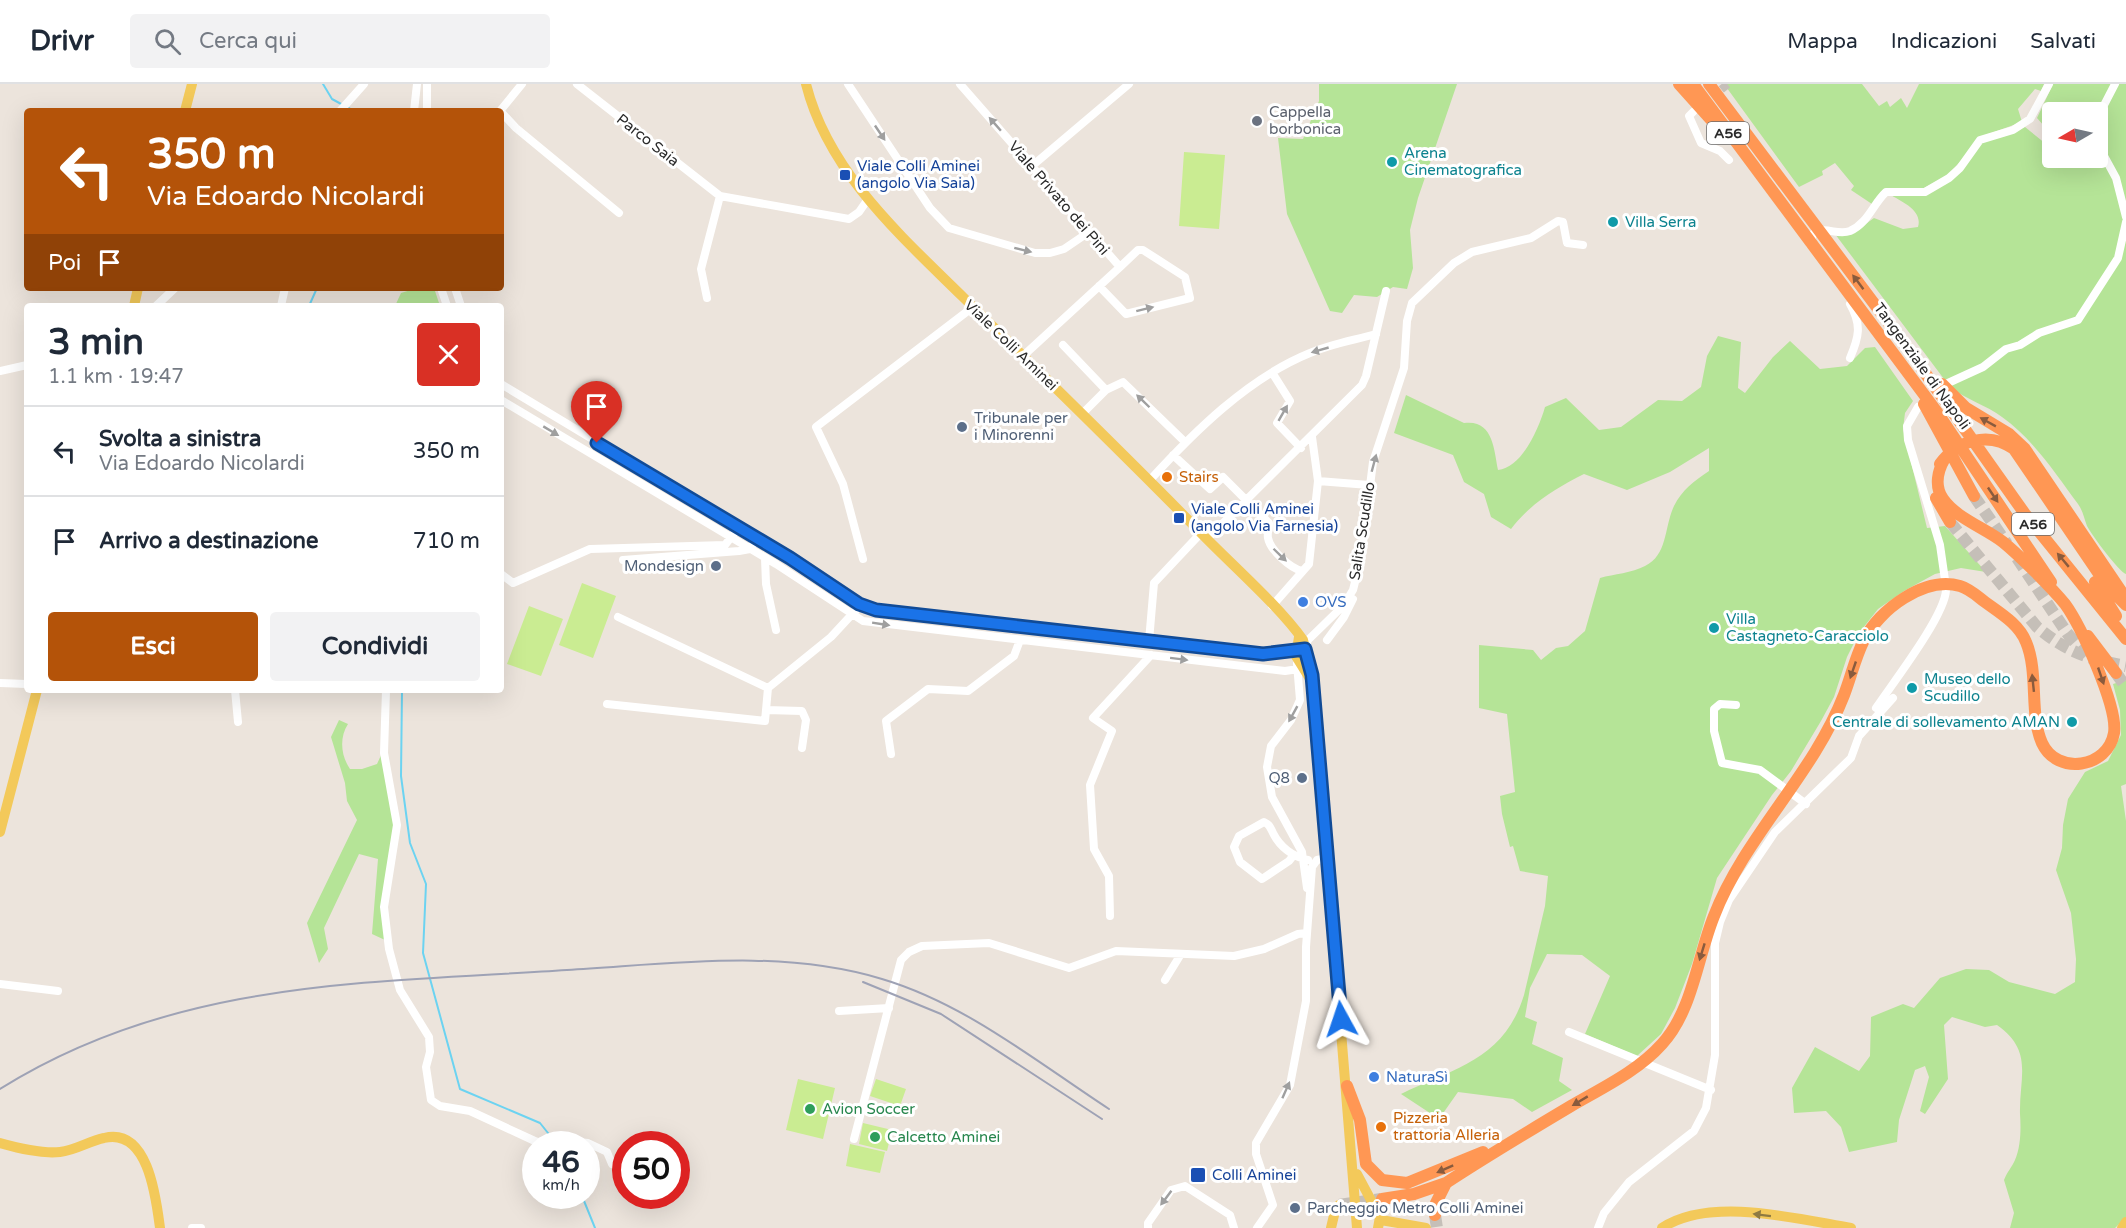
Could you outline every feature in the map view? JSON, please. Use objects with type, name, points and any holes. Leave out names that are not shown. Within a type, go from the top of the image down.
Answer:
[{"type":"highway","points":[[1679,84],[1704,114],[1732,138]]},
{"type":"highway","name":"Tangenziale di Napoli","points":[[1693,84],[1732,138],[1770,177],[1906,346],[2066,605],[2116,673]]},
{"type":"highway","name":"Tangenziale di Napoli","points":[[1709,84],[1737,120],[1770,177],[1899,359],[1943,408],[2025,514],[2126,637]]},
{"type":"highway","points":[[1715,84],[1737,120]]},
{"type":"highway","points":[[1943,408],[1974,496]]},
{"type":"highway","points":[[1943,408],[1973,414],[2009,434],[2025,449],[2126,598]]},
{"type":"highway","points":[[1982,440],[2001,446],[2014,458],[2112,607],[2126,637]]},
{"type":"highway","points":[[1950,522],[1937,500],[1933,486],[1938,468],[1944,458],[1964,443],[1982,440],[2003,442],[2019,455],[2108,587],[2126,605]]},
{"type":"highway","points":[[1382,1199],[1414,1194],[1446,1183],[1629,1071],[1648,1058],[1674,1030],[1691,987],[1715,912],[1743,861],[1826,733],[1870,631],[1898,603],[1935,586],[1960,586],[1972,592],[2016,626],[2026,640],[2031,662],[2039,731],[2047,751],[2057,759],[2076,765],[2087,763],[2103,754],[2113,738],[2112,714],[2097,664],[2066,605],[2006,545],[1952,508],[1943,499],[1938,478],[1944,458]]},
{"type":"highway","points":[[1347,1086],[1360,1120],[1366,1164],[1382,1180],[1407,1183],[1482,1152],[1499,1149]]},
{"type":"highway","points":[[1435,1215],[1436,1203],[1446,1183]]},
{"type":"main road","points":[[186,108],[192,84]]},
{"type":"main road","name":"Viale Colli Aminei","points":[[806,84],[818,119],[832,148],[868,199],[973,307],[1150,480],[1298,634],[1301,658],[1311,682],[1354,1168],[1357,1228]]},
{"type":"main road","points":[[0,832],[36,693]]},
{"type":"main road","points":[[0,1143],[59,1152],[104,1137],[119,1136],[132,1141],[142,1153],[160,1228]]},
{"type":"main road","points":[[1354,1168],[1378,1220]]},
{"type":"main road","points":[[1331,1228],[1335,1211],[1339,1205]]},
{"type":"main road","points":[[1357,1215],[1363,1209],[1378,1220],[1426,1228]]},
{"type":"main road","points":[[1662,1228],[1696,1215],[1728,1212],[1851,1228]]},
{"type":"main road","points":[[2122,1228],[2126,1222]]},
{"type":"street","points":[[343,108],[364,84]]},
{"type":"street","points":[[414,108],[417,84]]},
{"type":"street","points":[[427,84],[427,108]]},
{"type":"street","points":[[503,108],[522,84]]},
{"type":"street","name":"Parco Saia","points":[[577,84],[720,196],[849,219],[859,212],[868,199]]},
{"type":"street","points":[[848,84],[935,214],[949,228],[1035,253],[1050,253],[1064,249],[1089,232]]},
{"type":"street","name":"Viale Privato dei Pini","points":[[960,84],[1120,267],[1023,356]]},
{"type":"street","points":[[1032,166],[1129,84]]},
{"type":"street","points":[[1850,358],[1859,336],[1859,322],[1850,304],[1812,252],[1809,242],[1813,234],[1821,230],[1841,232],[1852,230],[1870,214],[1886,192],[1918,193],[1932,189],[1960,168],[1980,140],[2013,130],[2030,119],[2049,84]]},
{"type":"street","points":[[2115,84],[2102,109],[2098,145],[2116,178],[2126,217]]},
{"type":"street","points":[[1693,112],[1689,116],[1701,143],[1720,151],[1730,160]]},
{"type":"street","points":[[504,114],[516,128],[619,213]]},
{"type":"street","points":[[707,298],[700,269],[720,196]]},
{"type":"street","name":"Salita Scudillo","points":[[1301,658],[1308,640],[1343,606],[1353,590],[1361,558],[1369,485],[1404,368],[1407,321],[1412,303],[1454,263],[1472,252],[1531,238],[1558,221],[1563,222],[1567,243],[1583,245]]},
{"type":"street","points":[[1948,383],[1983,368],[2006,350],[2020,345],[2039,333],[2078,320],[2118,258],[2126,222]]},
{"type":"street","points":[[1099,286],[1126,314],[1190,298],[1185,278],[1143,250],[1138,250],[1120,267]]},
{"type":"street","points":[[159,303],[172,291]]},
{"type":"street","points":[[1149,641],[1154,583],[1247,500],[1362,386],[1386,291]]},
{"type":"street","points":[[863,560],[843,484],[816,427],[973,307]]},
{"type":"street","points":[[1150,480],[1185,442],[1229,401],[1312,352],[1376,334]]},
{"type":"street","points":[[1363,338],[1373,346]]},
{"type":"street","points":[[1063,345],[1106,390]]},
{"type":"street","points":[[0,371],[24,366]]},
{"type":"street","points":[[1273,374],[1290,401],[1277,423],[1301,448]]},
{"type":"street","points":[[1082,414],[1106,390],[1123,382],[1185,442]]},
{"type":"street","points":[[504,386],[757,538],[859,604],[876,610],[1301,658]]},
{"type":"street","points":[[504,402],[765,558],[854,615],[876,624],[1285,671],[1301,658]]},
{"type":"street","points":[[1598,1228],[1604,1213],[1629,1182],[1694,1131],[1706,1108],[1711,1090],[1715,1055],[1715,943],[1729,900],[1762,848],[1851,758],[1859,732],[1909,663],[1940,612],[1946,585],[1940,545],[1908,440],[1907,426],[1918,407]]},
{"type":"street","points":[[1272,606],[1309,564],[1318,481],[1312,437]]},
{"type":"street","points":[[1173,455],[1210,489],[1222,477],[1269,523],[1267,533],[1270,546],[1294,568],[1302,571]]},
{"type":"street","points":[[1318,481],[1369,485]]},
{"type":"street","points":[[504,576],[513,583],[590,549],[725,544],[739,527]]},
{"type":"street","points":[[750,549],[757,538]]},
{"type":"street","points":[[623,560],[750,549]]},
{"type":"street","points":[[765,558],[766,584],[776,630]]},
{"type":"street","points":[[1327,640],[1344,617],[1353,597],[1353,590]]},
{"type":"street","points":[[607,704],[765,721],[768,688],[854,615],[859,604]]},
{"type":"street","points":[[618,617],[768,688]]},
{"type":"street","points":[[891,754],[886,721],[928,689],[968,691],[1014,656],[1020,640]]},
{"type":"street","points":[[1110,916],[1108,876],[1094,849],[1090,785],[1112,731],[1093,718],[1151,655]]},
{"type":"street","points":[[1301,658],[1299,704],[1271,746],[1267,767],[1272,797],[1302,852],[1307,893],[1311,897]]},
{"type":"street","points":[[0,683],[24,684]]},
{"type":"street","points":[[235,693],[238,722]]},
{"type":"street","points":[[386,693],[384,753],[397,825],[384,907],[389,949],[400,990],[429,1037],[430,1052],[426,1067],[431,1100],[440,1106],[470,1111],[537,1142],[559,1140],[588,1143],[607,1152],[612,1164]]},
{"type":"street","points":[[1855,744],[1885,704],[1893,698]]},
{"type":"street","points":[[1736,705],[1720,704],[1714,709],[1714,731],[1722,763],[1760,770],[1806,804]]},
{"type":"street","points":[[766,710],[802,711],[806,720],[802,748]]},
{"type":"street","points":[[1294,857],[1262,879],[1240,862],[1234,847],[1239,836],[1264,822],[1269,825],[1279,843],[1294,857],[1311,861],[1327,858]]},
{"type":"street","points":[[1257,1228],[1273,1205],[1256,1154],[1256,1143],[1290,1085],[1306,1001],[1311,861]]},
{"type":"street","points":[[854,1139],[901,960],[909,951],[922,946],[989,943],[1069,968],[1077,967],[1110,952],[1234,956],[1264,949],[1298,934],[1307,933]]},
{"type":"street","points":[[1165,980],[1181,954]]},
{"type":"street","points":[[0,984],[58,991]]},
{"type":"street","points":[[839,1011],[889,1008]]},
{"type":"street","points":[[1569,1032],[1711,1090]]},
{"type":"street","points":[[1148,1228],[1148,1222],[1171,1190],[1185,1186],[1230,1215],[1234,1228]]},
{"type":"street","points":[[192,1228],[201,1228]]},
{"type":"green space","points":[[1319,84],[1457,84],[1418,198],[1410,230],[1413,268],[1407,289],[1393,287],[1377,297],[1354,295],[1342,313],[1330,311],[1287,214],[1278,138],[1303,139],[1319,101]]},
{"type":"green space","points":[[1724,84],[1862,84],[1879,106],[1887,101],[1890,107],[1901,98],[1907,108],[1919,84],[2044,84],[2041,91],[2035,89],[2018,109],[2022,122],[1983,136],[1948,175],[1922,189],[1884,189],[1872,204],[1851,190],[1854,186],[1835,163],[1822,171],[1823,175],[1799,187]]},
{"type":"green space","points":[[2053,84],[2126,84],[2126,574],[2099,544],[2087,526],[2078,504],[2034,446],[2002,417],[1950,387],[1835,234],[1867,223],[1874,218],[1903,229],[1918,227],[1919,221],[1914,211],[1889,194],[1930,192],[1985,140],[2025,127],[2042,141],[2042,168],[2108,168],[2108,102],[2045,102]]},
{"type":"green space","points":[[2042,107],[2042,124],[2037,118]]},
{"type":"green space","points":[[1184,152],[1225,155],[1219,229],[1179,226]]},
{"type":"green space","points":[[435,291],[439,303],[396,303],[401,293]]},
{"type":"green space","points":[[1718,336],[1741,342],[1738,388],[1745,393],[1773,357],[1790,341],[1820,369],[1847,366],[1865,348],[1875,347],[1913,401],[1905,413],[1903,429],[1927,528],[1945,526],[1986,572],[1961,568],[1935,574],[1878,609],[1859,633],[1847,657],[1834,697],[1821,721],[1791,771],[1772,795],[1717,878],[1692,964],[1675,1008],[1661,1034],[1637,1056],[1585,1034],[1610,976],[1582,955],[1547,954],[1530,988],[1525,1017],[1537,1022],[1532,1044],[1563,1058],[1559,1081],[1572,1090],[1532,1112],[1513,1099],[1458,1092],[1439,1119],[1401,1094],[1475,1059],[1504,1034],[1515,1017],[1524,995],[1545,906],[1548,876],[1520,871],[1513,846],[1510,847],[1500,796],[1515,792],[1507,714],[1479,708],[1479,645],[1533,650],[1541,660],[1556,648],[1568,646],[1585,631],[1600,578],[1640,568],[1658,555],[1677,500],[1689,486],[1709,471],[1709,448],[1670,472],[1627,490],[1584,474],[1544,497],[1511,529],[1491,517],[1484,494],[1464,482],[1453,455],[1394,433],[1406,395],[1464,423],[1481,426],[1490,437],[1498,470],[1507,468],[1522,455],[1534,436],[1545,407],[1566,398],[1599,430],[1621,427],[1658,400],[1682,401],[1701,387],[1707,356]]},
{"type":"green space","points":[[582,583],[616,596],[593,658],[559,645]]},
{"type":"green space","points":[[529,606],[563,619],[541,676],[507,664]]},
{"type":"green space","points":[[2126,680],[2126,784],[2121,786],[2126,821],[2126,1217],[2115,1228],[2010,1228],[2014,1213],[2004,1180],[2015,1160],[2019,1143],[2022,1065],[2016,1045],[2009,1035],[1997,1025],[1985,1027],[1952,1017],[1944,1025],[1948,1079],[1925,1114],[1920,1111],[1929,1077],[1925,1066],[1915,1070],[1899,1120],[1897,1142],[1849,1152],[1841,1127],[1826,1111],[1794,1113],[1792,1088],[1815,1047],[1859,1071],[1870,1056],[1871,1017],[1903,1004],[1914,1008],[1940,978],[1966,969],[1989,970],[2009,982],[2055,994],[2075,982],[2076,959],[2071,913],[2056,870],[2062,848],[2063,825],[2068,799],[2085,772],[2108,761],[2121,735],[2120,710],[2113,684]]},
{"type":"green space","points":[[339,720],[348,724],[343,735],[342,747],[350,769],[362,769],[377,764],[382,753],[394,821],[385,940],[372,934],[378,859],[359,854],[324,928],[328,949],[319,963],[307,923],[357,820],[347,801],[345,783],[331,737]]},
{"type":"green space","name":"Avion Soccer","points":[[798,1079],[835,1088],[823,1139],[786,1130]]},
{"type":"green space","points":[[876,1079],[906,1089],[900,1106],[870,1096]]},
{"type":"green space","name":"Calcetto Aminei","points":[[863,1123],[892,1130],[887,1151],[859,1144]]},
{"type":"green space","points":[[850,1144],[885,1152],[880,1173],[846,1166]]},
{"type":"waterway","points":[[323,84],[332,99],[348,108]]},
{"type":"waterway","points":[[310,303],[316,291]]},
{"type":"waterway","points":[[402,693],[401,776],[410,843],[426,884],[423,953],[460,1089],[540,1123],[546,1131]]},
{"type":"waterway","points":[[587,1209],[595,1228]]},
{"type":"tunnel","points":[[1712,97],[1728,84]]},
{"type":"tunnel","points":[[1974,496],[2007,544]]},
{"type":"tunnel","points":[[1950,522],[2037,627],[2058,643],[2078,653],[2126,666]]},
{"type":"tunnel","points":[[2017,558],[2067,633],[2087,656]]},
{"type":"tunnel","points":[[2116,673],[2126,687]]},
{"type":"tunnel","points":[[1339,1205],[1381,1199]]},
{"type":"tunnel","points":[[1435,1215],[1437,1228]]},
{"type":"railway","points":[[0,1089],[66,1053],[135,1026],[204,1006],[275,993],[347,984],[419,979],[686,962],[765,961],[843,969],[913,990],[972,1019],[1109,1109]]},
{"type":"railway","points":[[863,982],[941,1014],[1102,1119]]},
{"type":"place","name":"Cappella borbonica","points":[[1257,121]]},
{"type":"place","name":"Arena Cinematografica","points":[[1392,162]]},
{"type":"place","name":"Viale Colli Aminei (angolo Via Saia)","points":[[845,175]]},
{"type":"place","name":"Villa Serra","points":[[1613,222]]},
{"type":"place","name":"Tribunale per i Minorenni","points":[[962,427]]},
{"type":"place","name":"Stairs","points":[[1167,477]]},
{"type":"place","name":"Viale Colli Aminei (angolo Via Farnesia)","points":[[1179,518]]},
{"type":"place","name":"Mondesign","points":[[716,566]]},
{"type":"place","name":"OVS","points":[[1303,602]]},
{"type":"place","name":"Villa Castagneto-Caracciolo","points":[[1714,628]]},
{"type":"place","name":"Museo dello Scudillo","points":[[1912,688]]},
{"type":"place","name":"Centrale di sollevamento AMAN","points":[[2072,722]]},
{"type":"place","name":"Q8","points":[[1302,778]]},
{"type":"place","name":"NaturaSì","points":[[1374,1077]]},
{"type":"place","name":"Avion Soccer","points":[[810,1109]]},
{"type":"place","name":"Pizzeria trattoria Alleria","points":[[1381,1127]]},
{"type":"place","name":"Calcetto Aminei","points":[[875,1137]]},
{"type":"place","name":"Colli Aminei","points":[[1198,1175]]},
{"type":"place","name":"Parcheggio Metro Colli Aminei","points":[[1295,1208]]},
{"type":"route","points":[[597,443],[790,558],[859,604],[876,610],[1263,654],[1305,649],[1308,652],[1312,675],[1341,1019]]}]
